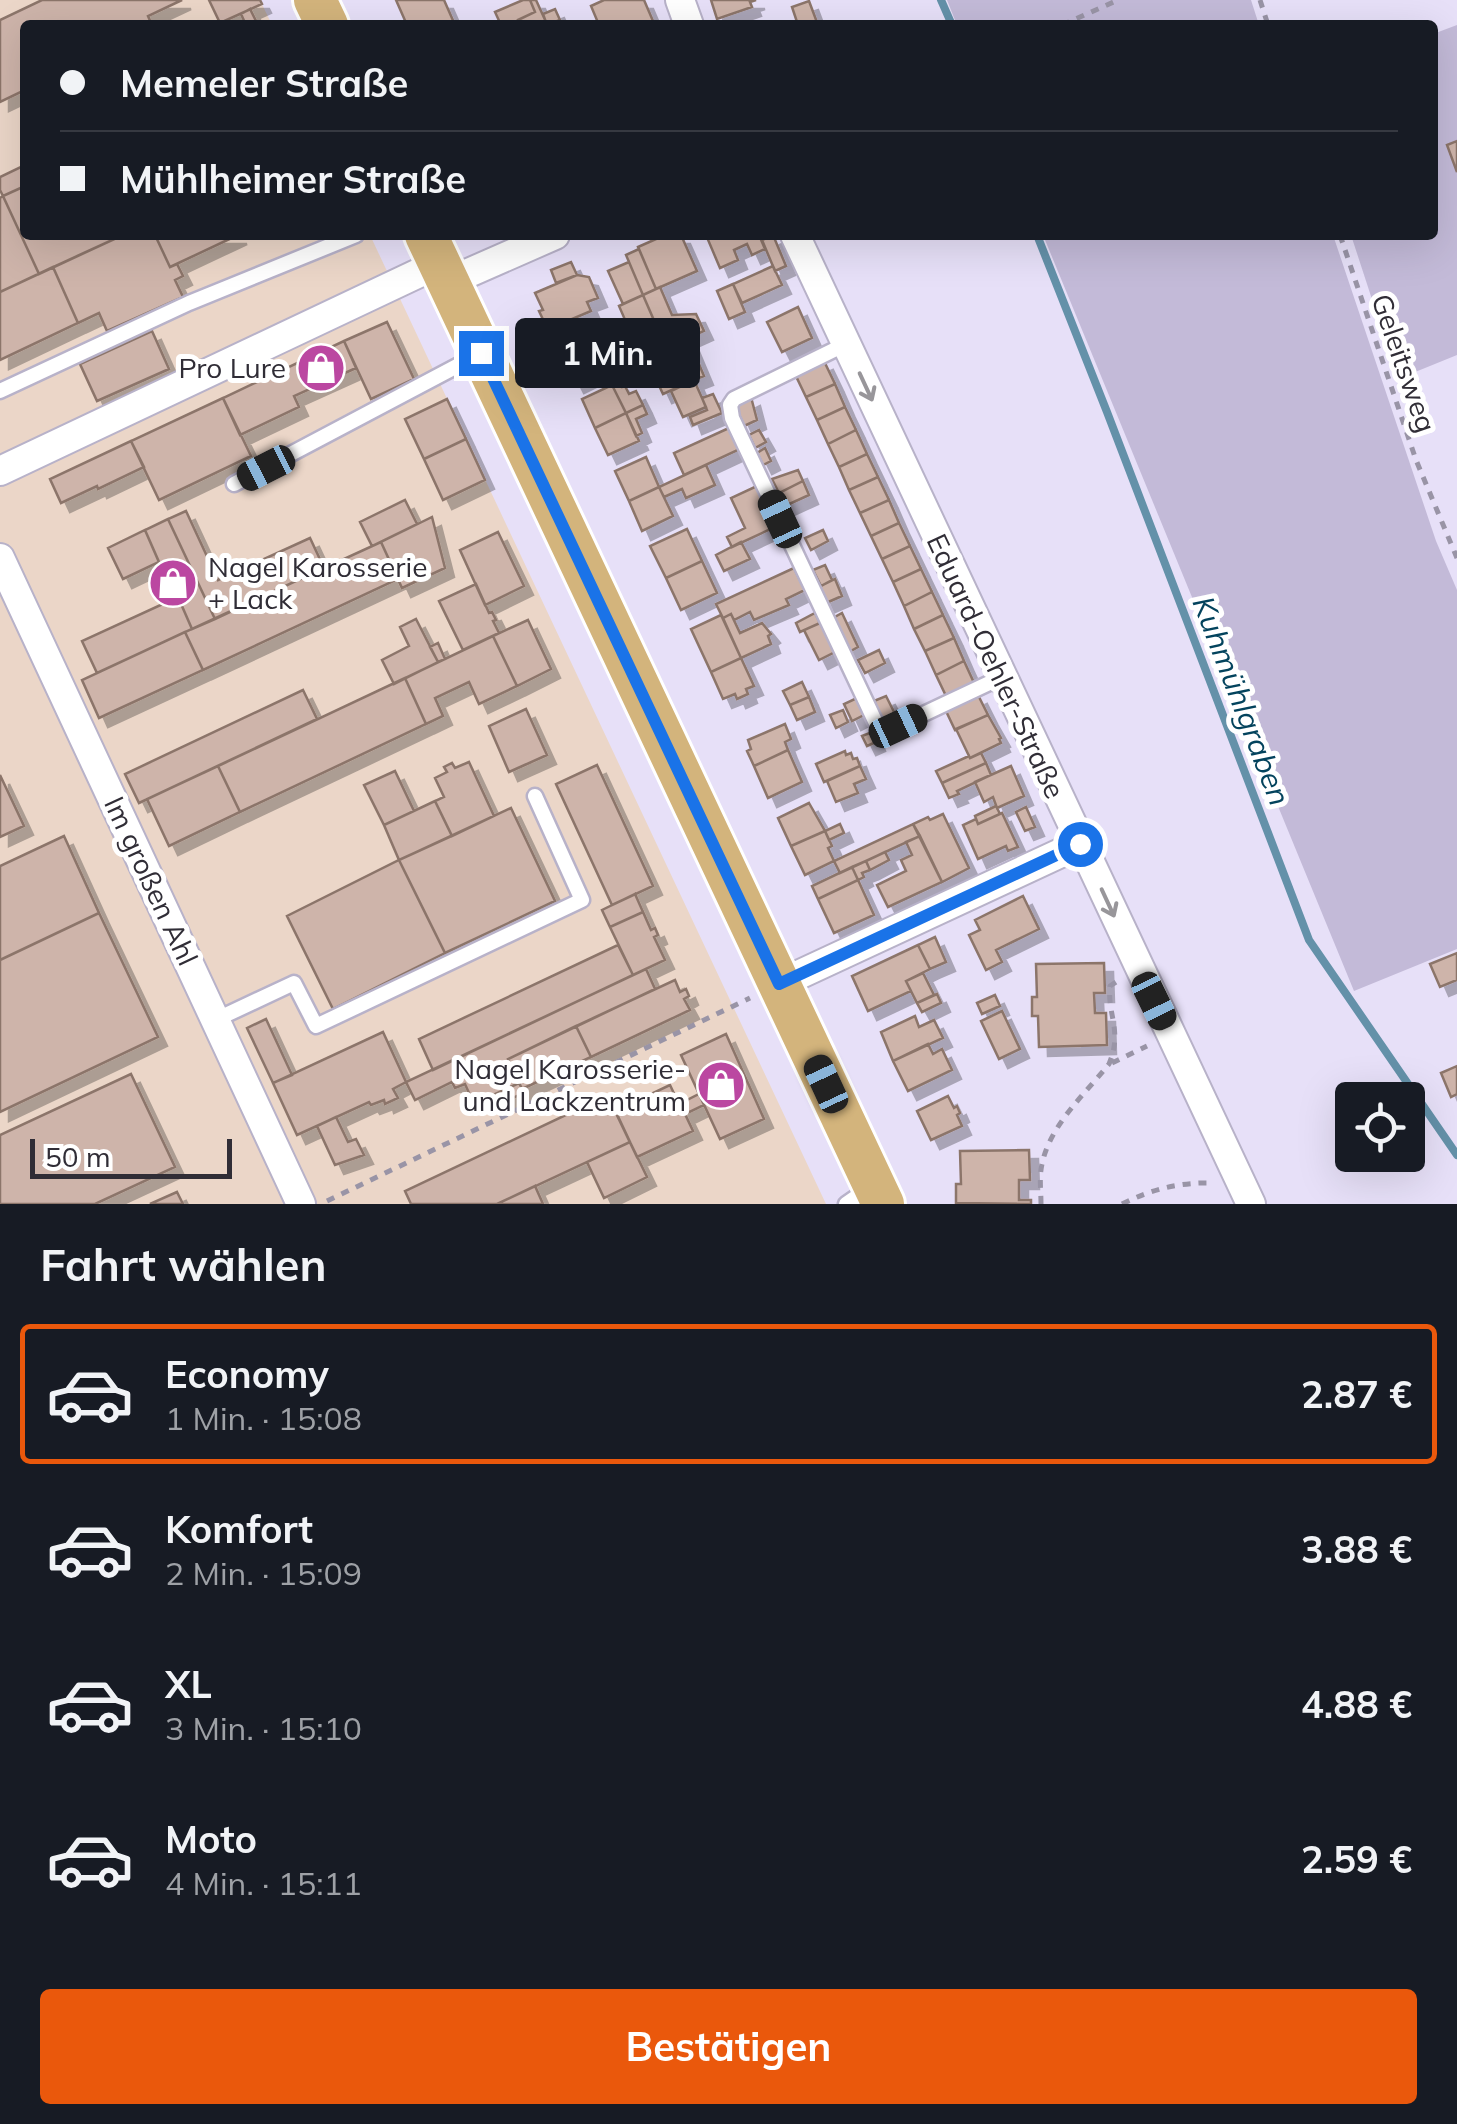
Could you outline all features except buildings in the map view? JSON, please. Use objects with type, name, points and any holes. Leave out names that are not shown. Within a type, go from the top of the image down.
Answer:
[{"type":"main road","points":[[438,260],[779,984],[867,1198]]},
{"type":"street","points":[[0,471],[438,260],[532,240]]},
{"type":"street","name":"Eduard-Oehler-Straße","points":[[797,240],[1246,1194]]},
{"type":"street","name":"Im großen Ahl","points":[[0,558],[301,1204]]},
{"type":"street","points":[[779,984],[1080,844]]},
{"type":"lane","points":[[0,391],[189,304],[344,240]]},
{"type":"lane","points":[[846,344],[734,398],[730,411],[741,436],[880,726],[898,726],[1002,677]]},
{"type":"lane","points":[[234,484],[481,353]]},
{"type":"lane","points":[[215,1020],[294,982],[316,1026],[582,900],[534,796]]},
{"type":"path","points":[[1073,20],[1118,0]]},
{"type":"path","name":"Geleitsweg","points":[[1342,240],[1416,460],[1457,558]]},
{"type":"path","points":[[1041,1204],[1041,1167],[1048,1144],[1109,1064],[1116,1037],[1110,986],[1138,968]]},
{"type":"path","points":[[320,1204],[779,984]]},
{"type":"path","points":[[1109,1064],[1170,1034]]},
{"type":"path","points":[[1122,1204],[1165,1186],[1200,1183],[1246,1194]]},
{"type":"shaded area","points":[[0,0],[260,0],[270,20],[20,20],[20,240],[372,240],[826,1204],[0,1204]]},
{"type":"shaded area","points":[[947,0],[1251,0],[1257,20],[955,20]]},
{"type":"shaded area","points":[[1457,25],[1457,355],[1398,379],[1353,240],[1438,240],[1438,32]]},
{"type":"shaded area","points":[[1045,240],[1335,240],[1436,541],[1457,590],[1457,949],[1354,991]]},
{"type":"waterway","name":"Kuhmühlgraben","points":[[941,0],[950,20]]},
{"type":"waterway","name":"Kuhmühlgraben","points":[[1039,240],[1309,940],[1457,1155]]},
{"type":"place","name":"Pro Lure","points":[[321,368]]},
{"type":"place","name":"Nagel Karosserie + Lack","points":[[173,583]]},
{"type":"place","name":"Nagel Karosserie- und Lackzentrum","points":[[721,1085]]},
{"type":"route","points":[[481,353],[779,984],[1080,844]]}]
